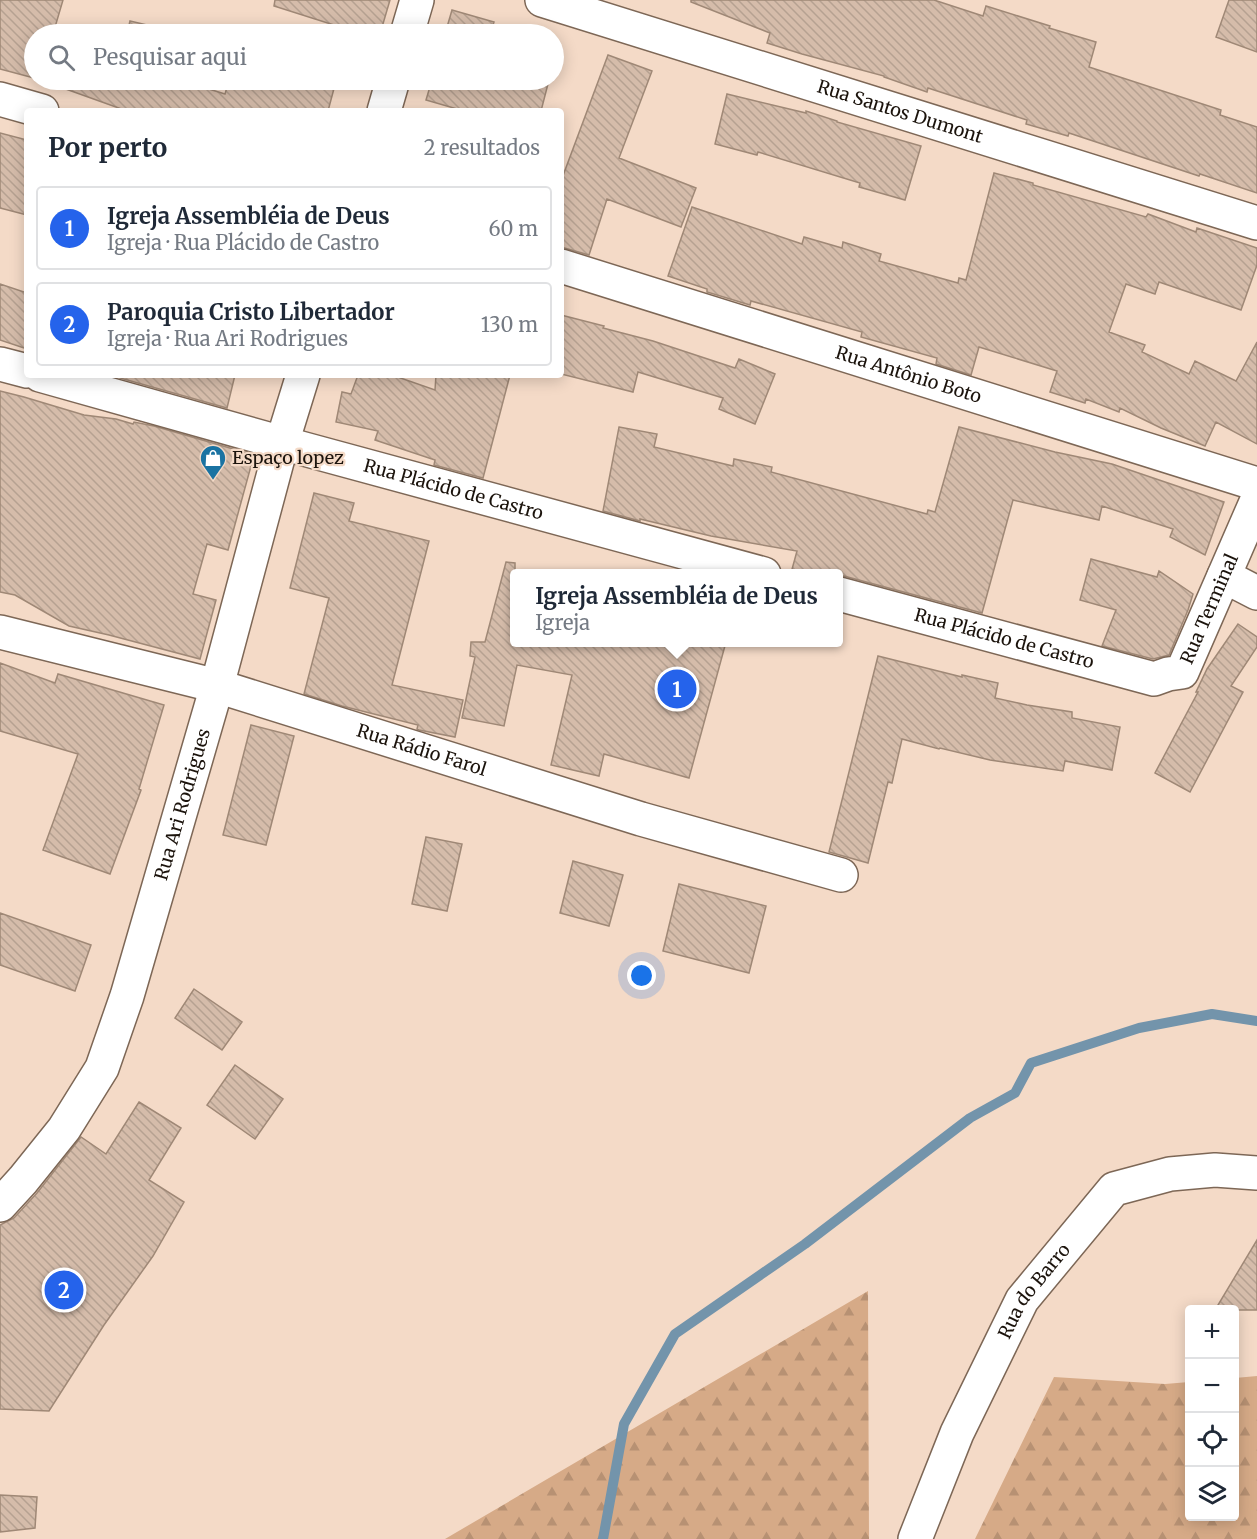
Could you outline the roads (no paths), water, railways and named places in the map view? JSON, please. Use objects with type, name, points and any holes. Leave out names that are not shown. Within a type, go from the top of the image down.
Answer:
[{"type":"street","points":[[410,24],[417,0]]},
{"type":"street","name":"Rua Santos Dumont","points":[[542,0],[1257,223]]},
{"type":"street","points":[[385,108],[390,90]]},
{"type":"street","points":[[0,99],[32,108]]},
{"type":"street","name":"Rua Antônio Boto","points":[[564,267],[1257,484]]},
{"type":"street","points":[[0,364],[24,370]]},
{"type":"street","name":"Rua Plácido de Castro","points":[[51,378],[749,569]]},
{"type":"street","name":"Rua Ari Rodrigues","points":[[0,1205],[64,1129],[102,1068],[127,996],[217,686],[282,443],[302,378]]},
{"type":"street","name":"Rua Terminal","points":[[1168,674],[1182,672],[1257,500]]},
{"type":"street","points":[[1224,576],[1257,593]]},
{"type":"street","name":"Rua Plácido de Castro","points":[[843,595],[1154,679],[1168,674]]},
{"type":"street","name":"Rua Rádio Farol","points":[[0,632],[217,686],[641,819],[842,874]]},
{"type":"street","name":"Rua do Barro","points":[[915,1539],[957,1433],[1022,1300],[1114,1189],[1170,1174],[1215,1170],[1257,1173]]},
{"type":"waterway","points":[[603,1539],[624,1424],[675,1334],[805,1244],[970,1118],[1015,1093],[1031,1063],[1139,1028],[1212,1014],[1257,1021]]},
{"type":"place","name":"Espaço lopez","points":[[213,481]]},
{"type":"place","name":"Igreja Assembléia de Deus","points":[[677,689]]},
{"type":"place","name":"Paroquia Cristo Libertador","points":[[64,1290]]}]
